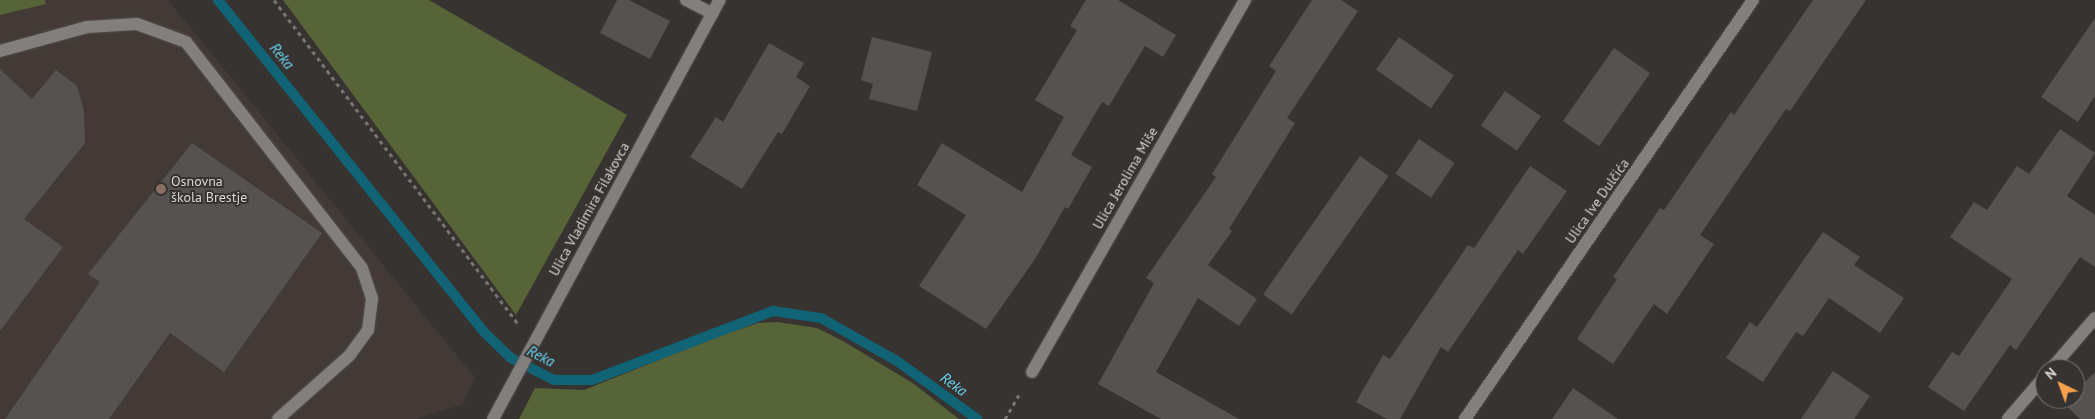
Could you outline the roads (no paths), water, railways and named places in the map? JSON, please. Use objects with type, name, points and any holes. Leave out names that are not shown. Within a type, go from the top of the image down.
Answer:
[{"type":"street","points":[[686,0],[712,14]]},
{"type":"street","name":"Ulica Vladimira Filakovca","points":[[493,419],[720,0]]},
{"type":"street","name":"Ulica Jerolima Miše","points":[[1032,372],[1245,0]]},
{"type":"street","name":"Ulica Ive Dulčića","points":[[1465,419],[1753,0]]},
{"type":"street","points":[[0,52],[87,27],[137,24],[186,42],[362,268],[372,298],[368,330],[350,355],[278,419]]},
{"type":"street","points":[[2060,359],[2095,318]]},
{"type":"street","points":[[2008,419],[2035,388]]},
{"type":"waterway","name":"Reka","points":[[218,0],[484,332],[511,358],[554,380],[592,380],[773,311],[821,318],[897,361],[977,419]]},
{"type":"place","name":"Osnovna škola Brestje","points":[[161,189]]}]
